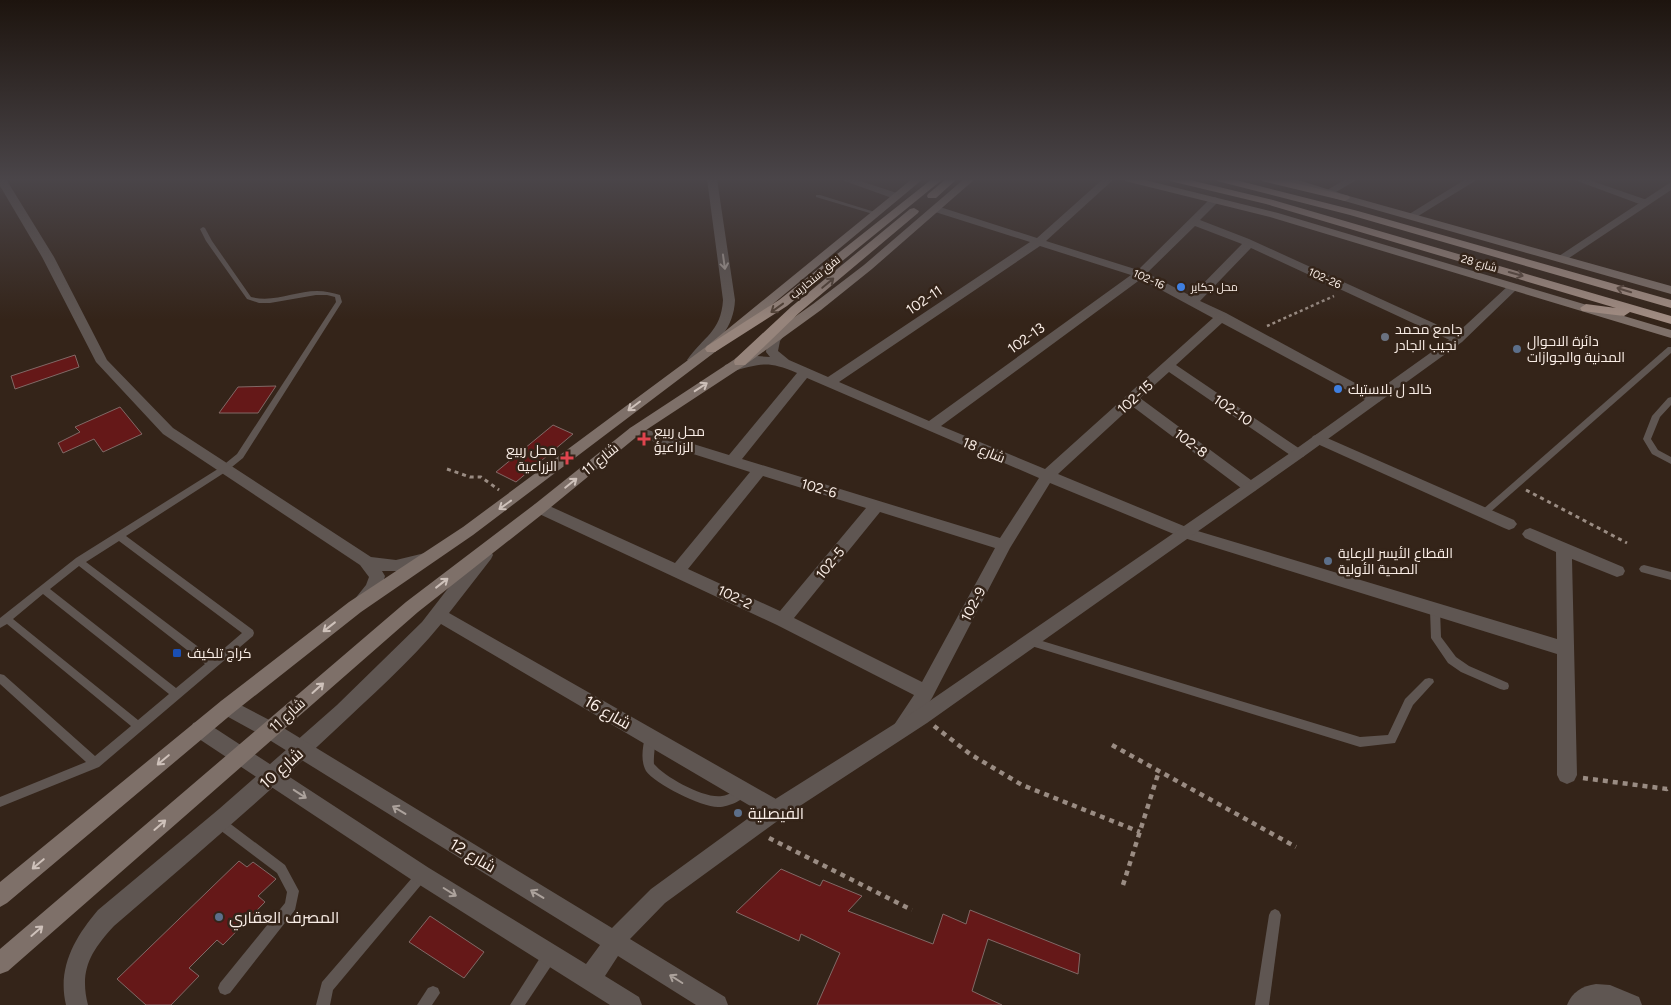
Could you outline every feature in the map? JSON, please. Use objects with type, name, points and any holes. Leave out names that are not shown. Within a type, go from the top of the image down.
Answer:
[{"type":"highway","name":"شارع 28","points":[[1351,226],[1669,319]]},
{"type":"highway","name":"شارع 28","points":[[1399,226],[1671,304]]},
{"type":"highway","points":[[1586,308],[1639,313],[1669,319]]},
{"type":"main road","name":"شارع 11","points":[[0,896],[227,707],[355,607],[511,500],[711,349],[859,226]]},
{"type":"main road","name":"نفق سنحاريب","points":[[711,349],[783,303],[879,226]]},
{"type":"main road","name":"نفق سنحاريب","points":[[735,365],[795,310],[896,226]]},
{"type":"main road","name":"شارع 11","points":[[0,963],[412,607],[540,508],[635,431],[735,365],[817,307],[916,226]]},
{"type":"main road","points":[[1304,226],[1671,334]]},
{"type":"main road","points":[[1447,226],[1671,290]]},
{"type":"street","points":[[29,226],[48,257],[102,362],[168,431],[366,561],[380,566],[399,566],[418,562],[433,555]]},
{"type":"street","name":"شارع 11","points":[[685,368],[717,336],[730,314],[719,226]]},
{"type":"street","name":"102-16","points":[[988,226],[1140,274],[1222,316],[1374,399]]},
{"type":"street","name":"102-11","points":[[828,383],[1038,242],[1056,226]]},
{"type":"street","name":"102-13","points":[[930,427],[1140,274],[1187,226]]},
{"type":"street","name":"102-26","points":[[1205,226],[1249,243],[1458,339]]},
{"type":"street","points":[[1562,258],[1611,226]]},
{"type":"street","points":[[1193,301],[1249,243]]},
{"type":"street","points":[[589,979],[614,941],[646,906],[750,828],[921,717],[1298,454],[1458,339],[1512,287]]},
{"type":"street","name":"102-15","points":[[1047,476],[1222,316]]},
{"type":"street","points":[[780,333],[774,341],[772,352],[784,363]]},
{"type":"street","name":"شارع 18","points":[[735,365],[757,360],[784,363],[930,427],[1186,533],[1565,650]]},
{"type":"street","name":"102-10","points":[[1169,366],[1298,454]]},
{"type":"street","points":[[732,461],[805,372]]},
{"type":"street","name":"102-8","points":[[1132,399],[1250,487]]},
{"type":"street","name":"102-6","points":[[635,431],[1004,545]]},
{"type":"street","points":[[1318,439],[1509,524]]},
{"type":"street","points":[[678,571],[759,470]]},
{"type":"street","name":"102-9","points":[[899,731],[926,693],[1004,545],[1047,476]]},
{"type":"street","name":"102-5","points":[[783,620],[877,505]]},
{"type":"street","name":"102-2","points":[[540,508],[783,620],[926,693]]},
{"type":"street","name":"شارع 10","points":[[77,1005],[74,991],[75,968],[80,955],[95,930],[106,918],[273,776],[420,637],[439,615],[467,575],[508,533]]},
{"type":"street","points":[[1530,534],[1617,571]]},
{"type":"street","points":[[1564,548],[1567,775]]},
{"type":"street","points":[[355,607],[374,588],[377,576],[366,561]]},
{"type":"street","name":"شارع 16","points":[[439,615],[776,810]]},
{"type":"street","name":"شارع 12","points":[[227,707],[270,730],[717,1005]]},
{"type":"street","points":[[200,729],[242,754],[422,875],[630,1005]]},
{"type":"street","points":[[1578,1005],[1585,997],[1596,994],[1609,996],[1627,1003]]},
{"type":"lane","points":[[138,726],[3,622],[79,561],[224,469],[240,456],[339,302],[338,296],[327,292],[310,293],[276,300],[256,301],[249,298],[203,230]]},
{"type":"lane","points":[[1484,513],[1671,349]]},
{"type":"lane","points":[[1671,400],[1656,416],[1647,439],[1655,452],[1671,461]]},
{"type":"lane","points":[[0,802],[95,763],[250,633],[119,536]]},
{"type":"lane","points":[[79,561],[212,663]]},
{"type":"lane","points":[[1644,569],[1671,576]]},
{"type":"lane","points":[[43,589],[176,694]]},
{"type":"lane","points":[[1435,610],[1436,638],[1452,660],[1465,669],[1504,686]]},
{"type":"lane","points":[[1029,641],[1360,742],[1391,740],[1409,702],[1429,682]]},
{"type":"lane","points":[[0,678],[95,763]]},
{"type":"lane","points":[[650,736],[648,761],[655,774],[706,801],[720,802],[744,791]]},
{"type":"lane","points":[[220,823],[281,869],[293,891],[291,906],[225,988]]},
{"type":"lane","points":[[323,1005],[328,988],[422,875]]},
{"type":"lane","points":[[1262,1005],[1275,915]]},
{"type":"lane","points":[[517,1005],[550,955]]},
{"type":"lane","points":[[424,1005],[433,993]]},
{"type":"path","points":[[1253,333],[1348,289]]},
{"type":"path","points":[[447,469],[470,477],[482,477],[511,500]]},
{"type":"path","points":[[1516,485],[1627,544]]},
{"type":"path","points":[[921,717],[970,754],[1022,785],[1140,832]]},
{"type":"path","points":[[1112,745],[1296,848]]},
{"type":"path","points":[[1123,885],[1159,771]]},
{"type":"path","points":[[1567,775],[1667,789],[1671,786]]},
{"type":"path","points":[[750,828],[912,910]]},
{"type":"building","points":[[75,355],[79,367],[15,389],[11,376]]},
{"type":"building","points":[[276,386],[258,413],[219,413],[238,387]]},
{"type":"building","points":[[120,407],[142,434],[103,452],[94,439],[63,453],[58,443],[80,432],[75,427]]},
{"type":"building","points":[[553,425],[573,434],[516,482],[496,472]]},
{"type":"building","points":[[239,861],[247,867],[253,862],[276,879],[258,896],[265,902],[223,945],[217,940],[189,968],[199,976],[171,1005],[146,1005],[117,979]]},
{"type":"building","points":[[781,869],[820,886],[823,880],[862,896],[848,911],[933,944],[943,914],[966,924],[970,910],[1080,954],[1078,974],[988,939],[972,991],[1002,1005],[817,1005],[840,953],[801,934],[799,941],[736,912]]},
{"type":"building","points":[[430,916],[484,952],[464,978],[409,942]]},
{"type":"place","name":"محل جكاير","points":[[1181,287]]},
{"type":"place","name":"جامع محمد نجيب الجادر","points":[[1385,337]]},
{"type":"place","name":"دائرة الاحوال المدنية والجوازات","points":[[1517,349]]},
{"type":"place","name":"خالد ل بلاستيك","points":[[1338,389]]},
{"type":"place","name":"محل ربيع الزراعيؤ","points":[[644,439]]},
{"type":"place","name":"محل ربيع الزراعية","points":[[567,458]]},
{"type":"place","name":"القطاع الأيسر للرعاية الصحية الأولية","points":[[1328,561]]},
{"type":"place","name":"كراج تلكيف","points":[[177,653]]},
{"type":"place","name":"الفيصلية","points":[[738,813]]},
{"type":"place","name":"المصرف العقاري","points":[[219,917]]}]
